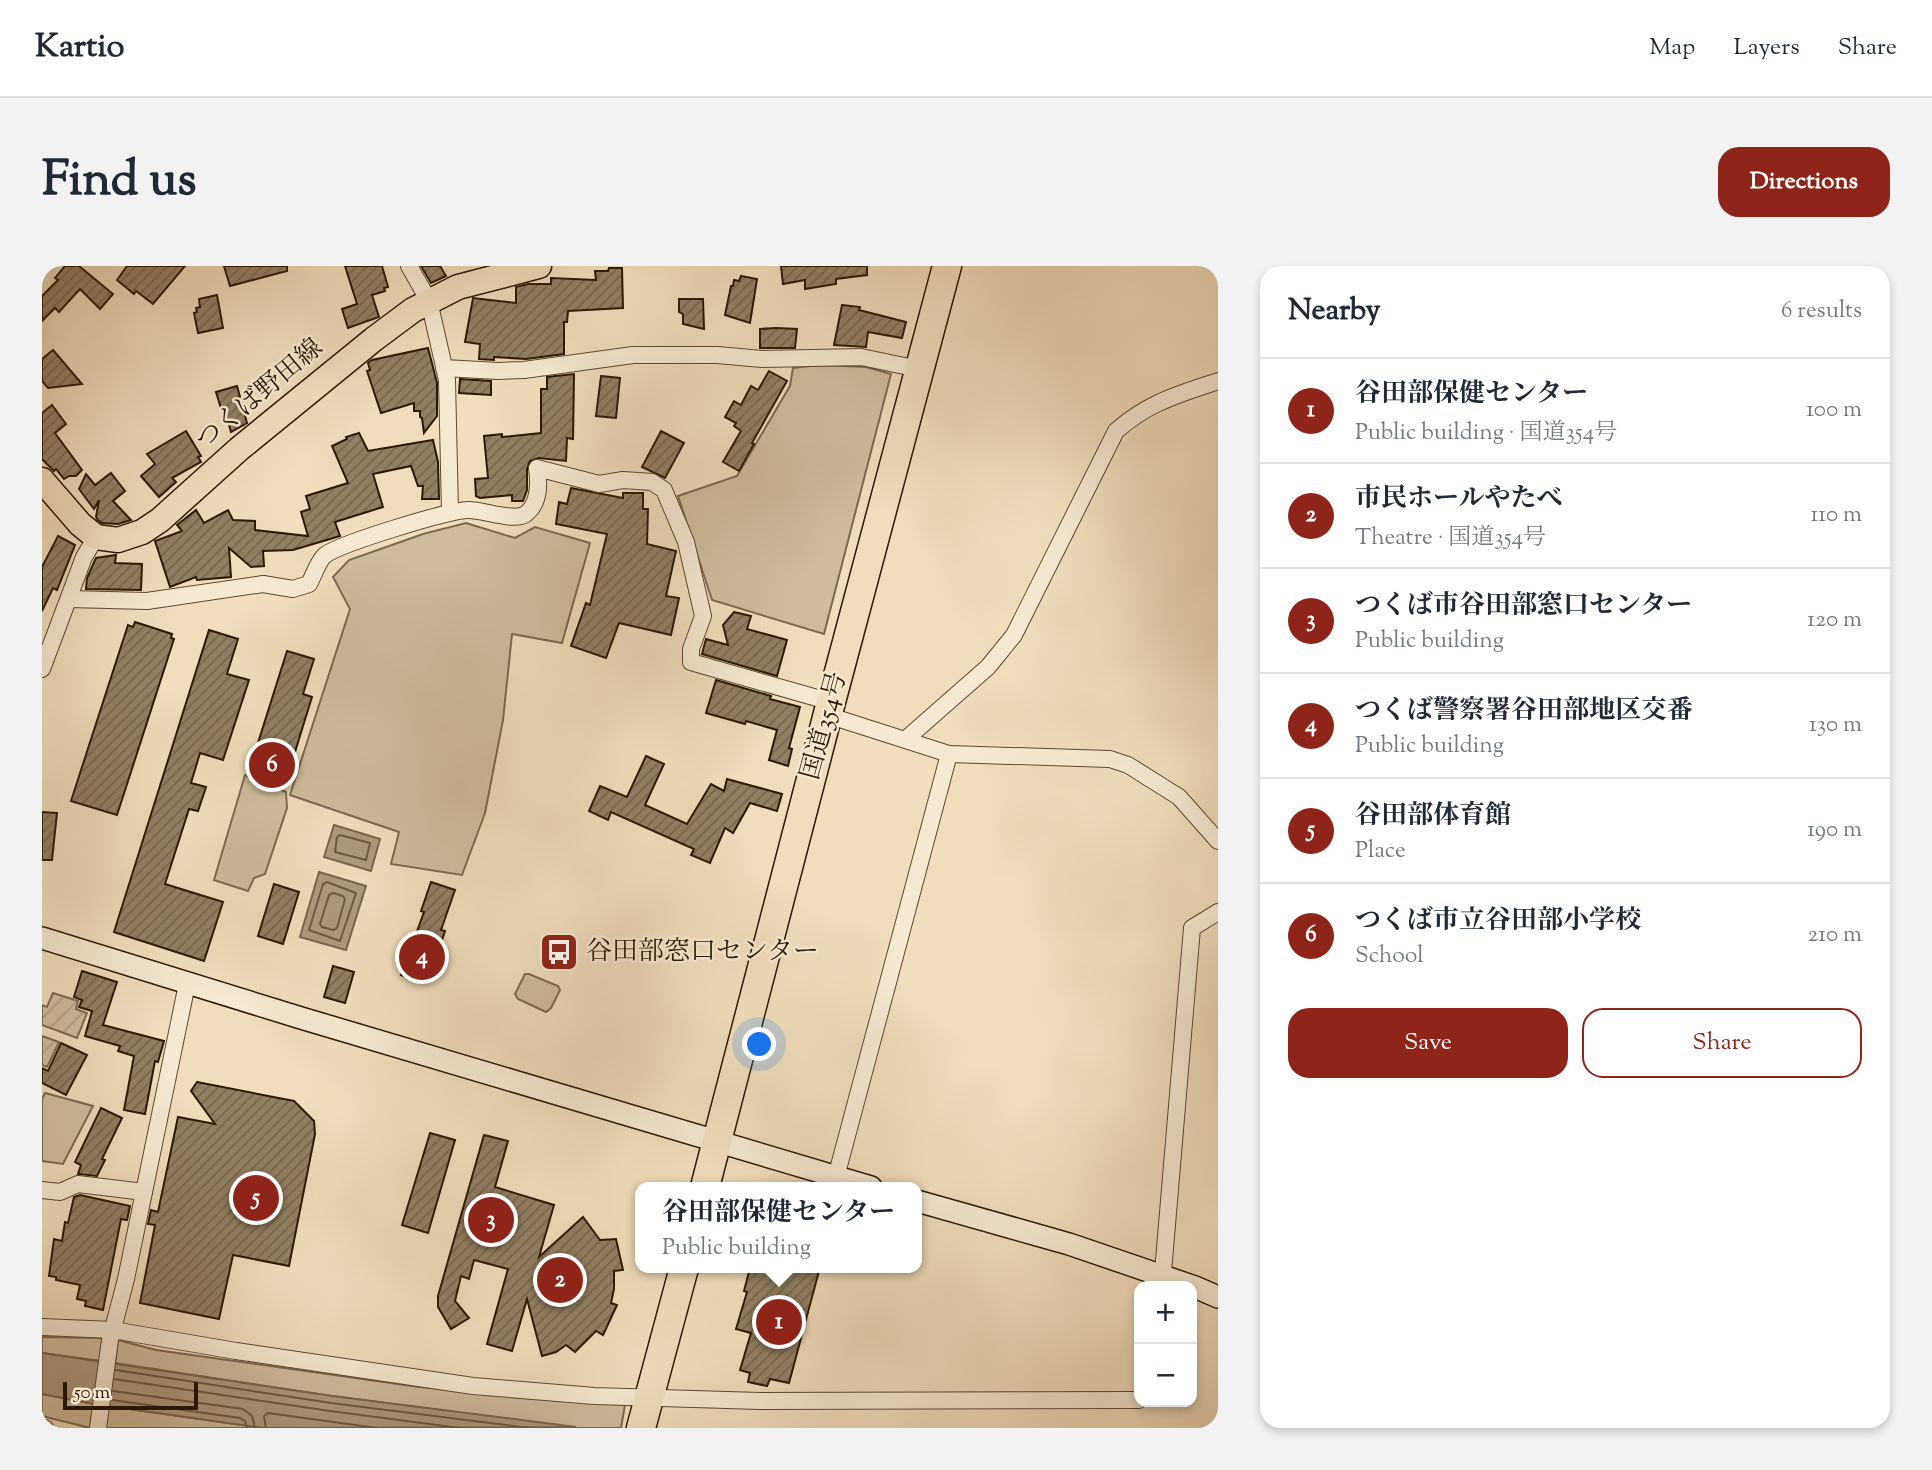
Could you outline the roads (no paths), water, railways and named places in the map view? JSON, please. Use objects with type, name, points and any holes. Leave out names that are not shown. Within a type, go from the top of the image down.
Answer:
[{"type":"highway","name":"国道354号","points":[[706,1182],[947,266]]},
{"type":"highway","points":[[645,1411],[683,1273]]},
{"type":"main road","name":"つくば野田線","points":[[96,537],[112,541],[127,538],[160,520],[239,449],[332,372],[374,338],[429,301],[508,269],[539,266]]},
{"type":"main road","points":[[42,480],[80,524],[96,537]]},
{"type":"street","points":[[408,266],[429,301],[447,380],[450,512]]},
{"type":"street","points":[[444,368],[524,370],[633,355],[717,355],[762,359],[861,357],[919,369]]},
{"type":"street","points":[[906,739],[988,667],[1014,635],[1115,431],[1156,402],[1218,382]]},
{"type":"street","points":[[69,599],[147,601],[263,584],[293,589],[309,583],[324,556],[350,544],[450,512],[469,510],[519,518],[535,503],[539,484],[537,468],[599,484],[623,480],[652,482],[664,490],[687,542],[702,616],[691,649],[691,662],[949,754],[1110,759],[1128,765],[1179,797],[1218,841]]},
{"type":"street","points":[[42,669],[84,557],[96,537]]},
{"type":"street","points":[[836,1177],[949,754]]},
{"type":"street","points":[[922,1202],[1069,1244],[1162,1281],[1192,928],[1218,912]]},
{"type":"street","points":[[42,938],[187,984],[854,1182]]},
{"type":"street","points":[[98,1428],[112,1335],[127,1279],[187,984]]},
{"type":"street","points":[[42,1190],[60,1192],[78,1184],[144,1192]]},
{"type":"street","points":[[1197,1291],[1218,1297]]},
{"type":"street","points":[[42,1327],[236,1351],[645,1411],[760,1401],[1134,1400]]},
{"type":"water","points":[[334,825],[380,839],[371,871],[324,857]]},
{"type":"water","points":[[319,872],[366,886],[346,950],[300,937]]},
{"type":"water","points":[[42,1353],[332,1396],[576,1427],[263,1428],[42,1394]]},
{"type":"place","name":"つくば市立谷田部小学校","points":[[272,765]]},
{"type":"place","name":"谷田部窓口センター","points":[[559,952]]},
{"type":"place","name":"つくば警察署谷田部地区交番","points":[[422,957]]},
{"type":"place","name":"谷田部体育館","points":[[256,1198]]},
{"type":"place","name":"つくば市谷田部窓口センター","points":[[491,1220]]},
{"type":"place","name":"市民ホールやたべ","points":[[560,1280]]},
{"type":"place","name":"谷田部保健センター","points":[[779,1322]]}]
